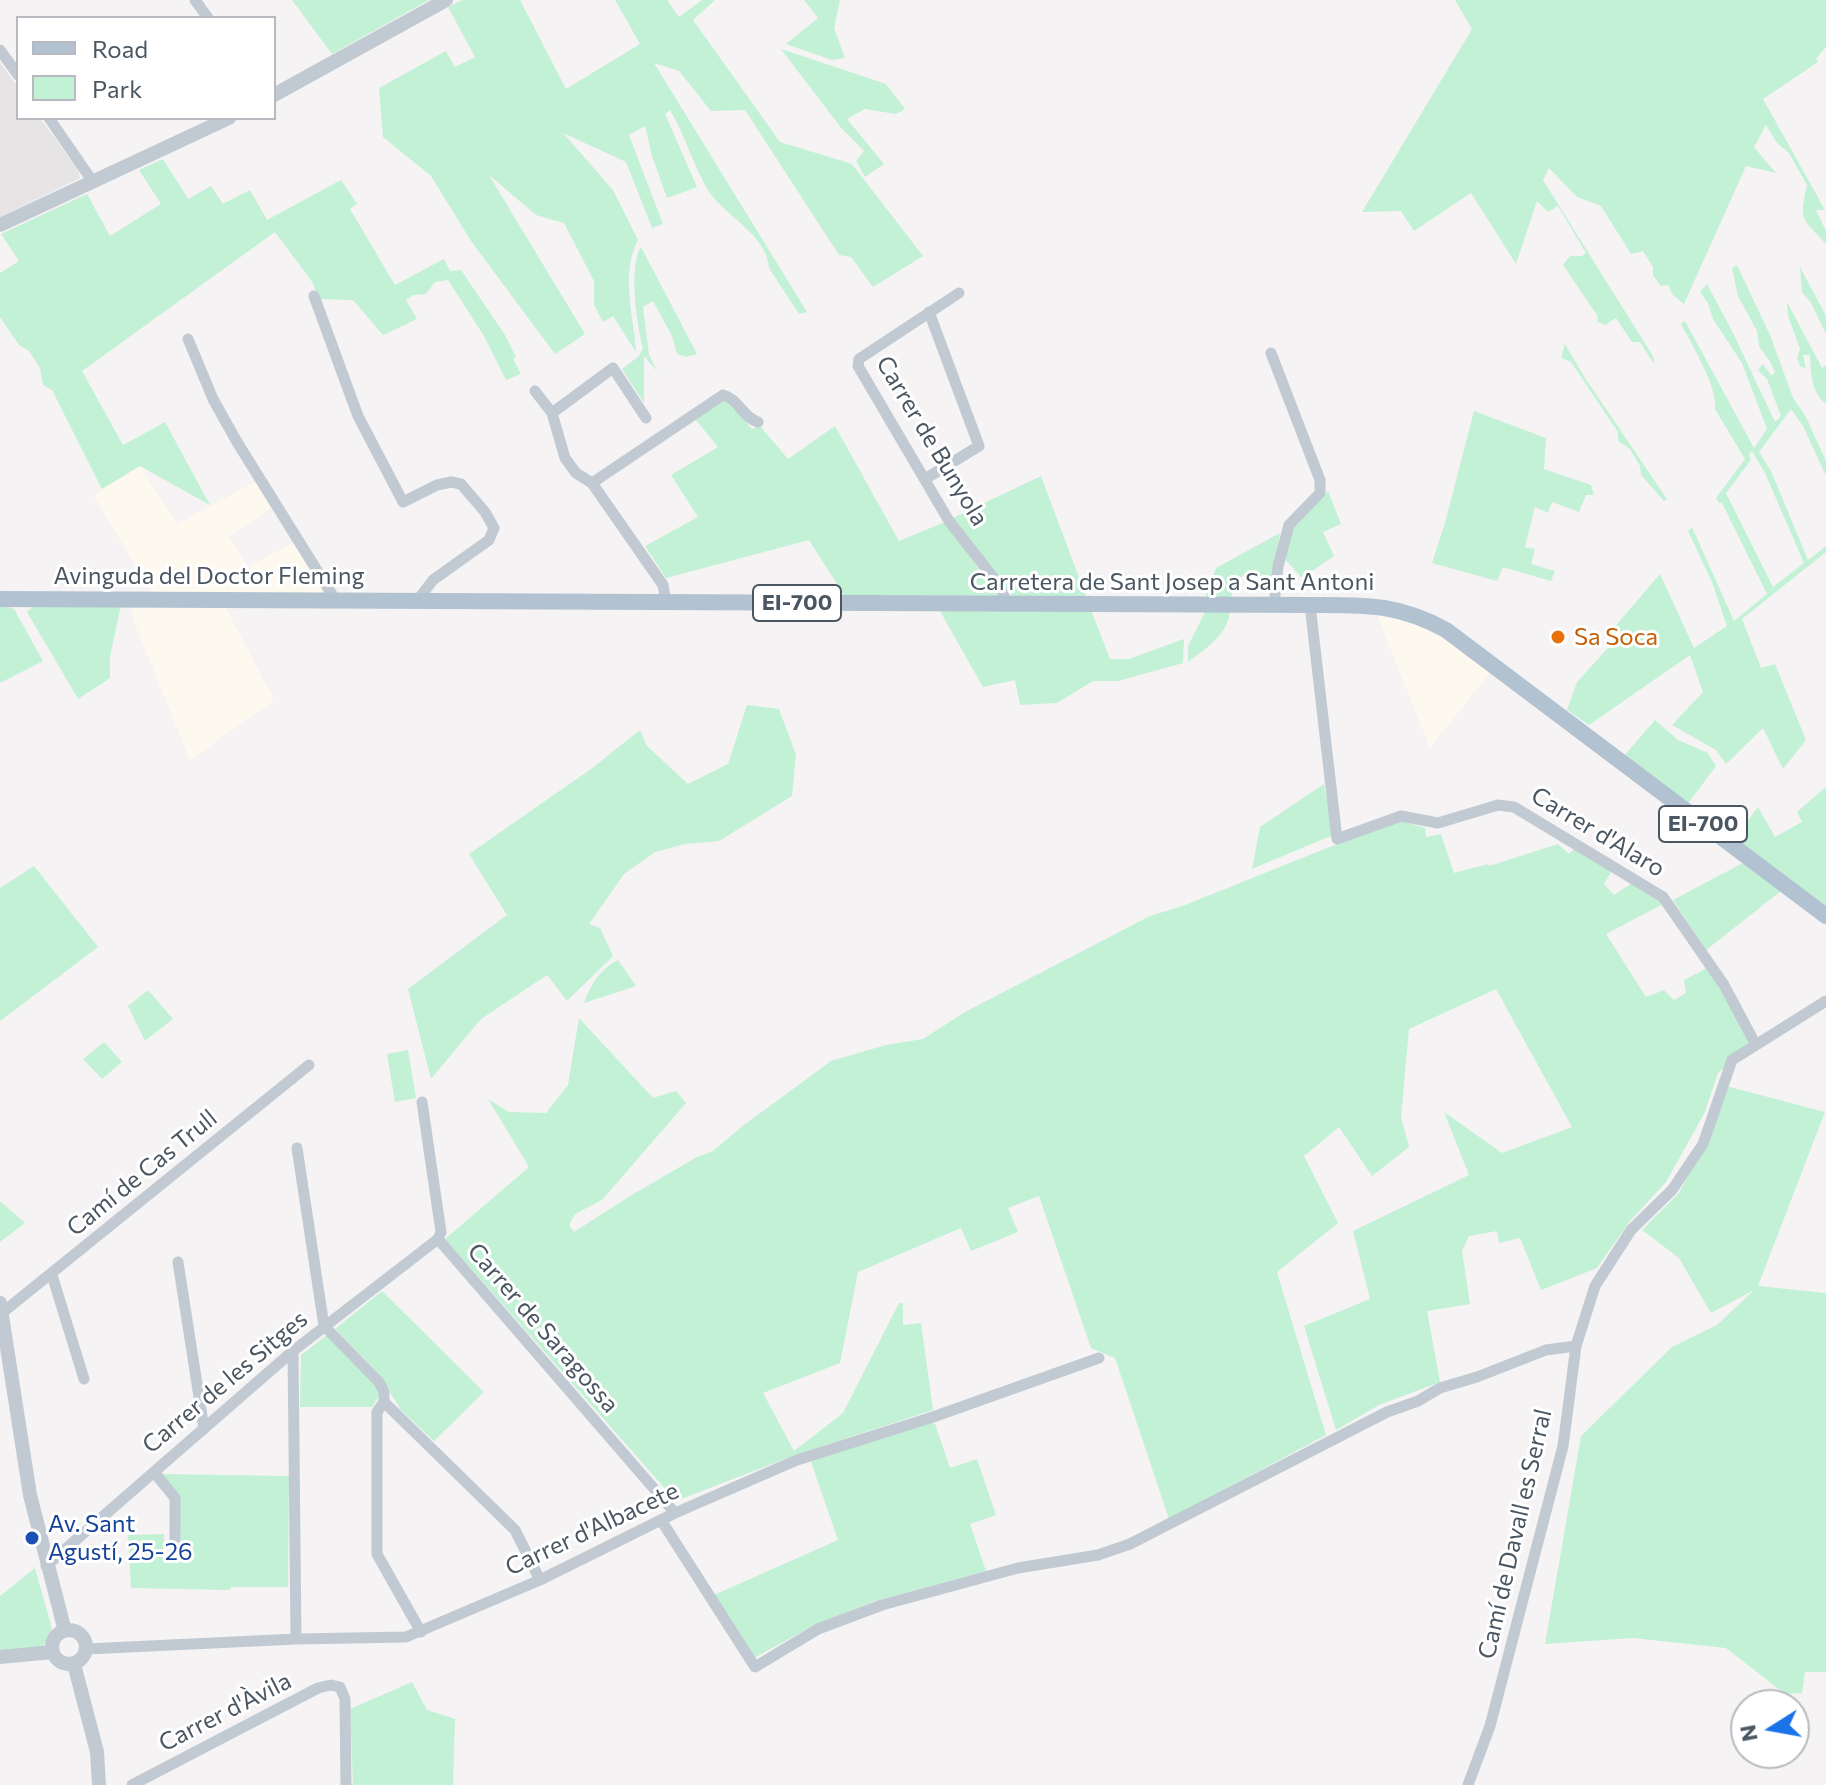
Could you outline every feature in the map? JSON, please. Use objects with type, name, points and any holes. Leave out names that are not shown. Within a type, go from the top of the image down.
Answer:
[{"type":"main road","name":"Avinguda del Doctor Fleming","points":[[0,599],[417,601]]},
{"type":"main road","name":"Carretera de Sant Josep a Sant Antoni","points":[[417,601],[1394,608],[1446,630],[1826,916]]},
{"type":"street","points":[[276,94],[446,0]]},
{"type":"street","points":[[0,50],[16,72]]},
{"type":"street","points":[[50,120],[93,182]]},
{"type":"street","points":[[0,225],[225,120]]},
{"type":"street","name":"Carrer de Bunyola","points":[[959,293],[859,359],[858,366],[949,521],[999,585],[1008,604]]},
{"type":"street","points":[[314,296],[358,416],[403,502],[437,485],[451,482],[461,484],[485,512],[494,528],[489,540],[433,580],[417,601]]},
{"type":"street","points":[[925,479],[979,446],[929,312]]},
{"type":"street","points":[[188,339],[213,399],[237,442],[336,601]]},
{"type":"street","points":[[1271,353],[1320,480],[1320,493],[1289,525],[1278,566],[1274,605]]},
{"type":"street","points":[[552,413],[613,368],[646,418]]},
{"type":"street","points":[[535,391],[552,413],[565,458],[576,473],[592,483],[663,585],[666,602]]},
{"type":"street","points":[[592,483],[723,395],[731,397],[750,420],[758,422]]},
{"type":"street","name":"Carrer d'Alaro","points":[[1310,605],[1337,839],[1401,816],[1438,823],[1498,805],[1514,807],[1663,897],[1724,985],[1756,1045]]},
{"type":"street","name":"Camí de Davall es Serral","points":[[1468,1785],[1490,1726],[1563,1446],[1576,1346],[1595,1286],[1631,1230],[1672,1190],[1703,1144],[1732,1060],[1826,1001]]},
{"type":"street","name":"Camí de Cas Trull","points":[[1,1315],[309,1065]]},
{"type":"street","name":"Carrer de Saragossa","points":[[422,1102],[441,1232],[438,1239],[675,1513]]},
{"type":"street","points":[[297,1148],[324,1326],[379,1382],[384,1392],[384,1402],[377,1412],[377,1554],[421,1632]]},
{"type":"street","name":"Carrer de les Sitges","points":[[46,1566],[293,1351],[438,1239]]},
{"type":"street","points":[[178,1262],[204,1429]]},
{"type":"street","points":[[52,1275],[84,1379]]},
{"type":"street","points":[[1,1315],[30,1495],[65,1631]]},
{"type":"street","points":[[661,1520],[755,1667],[818,1629],[882,1605],[1018,1568],[1098,1555],[1130,1544],[1440,1388],[1546,1350],[1576,1346]]},
{"type":"street","points":[[293,1351],[296,1639]]},
{"type":"street","name":"Carrer d'Albacete","points":[[87,1649],[406,1637],[540,1580],[675,1513],[810,1455],[933,1417],[1099,1358]]},
{"type":"street","points":[[384,1402],[515,1530],[540,1580]]},
{"type":"street","points":[[154,1472],[175,1498],[175,1545]]},
{"type":"street","points":[[65,1631],[81,1634],[87,1649],[83,1658],[74,1664],[61,1662],[53,1652],[54,1639],[65,1631]]},
{"type":"street","points":[[0,1657],[53,1652]]},
{"type":"street","points":[[74,1664],[97,1752],[99,1785]]},
{"type":"street","name":"Carrer d'Àvila","points":[[132,1785],[318,1688],[340,1687],[345,1699],[346,1785]]},
{"type":"shaded area","points":[[0,63],[16,84],[16,120],[41,120],[78,170],[80,178],[0,217]]},
{"type":"shaded area","points":[[140,466],[177,524],[257,481],[273,507],[229,536],[248,567],[294,542],[328,596],[226,608],[274,700],[190,760],[134,622],[131,605],[151,591],[94,496]]},
{"type":"shaded area","points":[[1376,612],[1388,612],[1443,635],[1491,671],[1430,748]]},
{"type":"green space","points":[[292,0],[429,0],[332,54]]},
{"type":"green space","points":[[462,0],[520,0],[566,89],[640,44],[615,0],[667,0],[679,17],[702,0],[715,0],[693,20],[780,142],[852,164],[923,256],[873,287],[851,257],[839,255],[745,110],[711,111],[679,71],[654,63],[807,312],[799,314],[769,268],[761,245],[708,190],[670,110],[665,114],[697,187],[667,198],[645,126],[629,135],[663,224],[652,228],[626,162],[563,133],[613,190],[638,240],[629,281],[636,352],[613,316],[603,322],[594,305],[594,281],[564,223],[536,215],[489,175],[585,334],[555,354],[471,241],[431,176],[383,137],[379,88],[446,51],[455,67],[475,57],[448,7]]},
{"type":"green space","points":[[804,0],[840,0],[834,28],[845,58],[832,60],[786,44],[818,18]]},
{"type":"green space","points":[[1455,0],[1826,0],[1826,47],[1816,59],[1818,62],[1763,99],[1825,210],[1816,210],[1826,231],[1826,244],[1804,218],[1807,185],[1789,153],[1777,143],[1766,125],[1754,147],[1776,173],[1746,166],[1684,304],[1673,295],[1668,285],[1661,286],[1643,251],[1631,254],[1601,206],[1577,197],[1549,168],[1543,180],[1654,358],[1654,364],[1640,342],[1632,342],[1616,318],[1605,325],[1598,322],[1597,315],[1563,265],[1570,256],[1586,253],[1558,206],[1548,212],[1537,201],[1516,264],[1471,193],[1414,231],[1401,211],[1362,212],[1472,29]]},
{"type":"green space","points":[[781,49],[886,84],[905,109],[896,114],[865,109],[847,119],[884,164],[865,177],[856,161],[864,151],[842,129]]},
{"type":"green space","points":[[163,159],[188,199],[211,186],[223,204],[250,190],[267,220],[341,180],[357,204],[350,209],[395,285],[444,259],[450,271],[461,270],[505,335],[521,374],[506,380],[484,336],[448,280],[435,282],[426,294],[413,295],[406,300],[417,319],[383,335],[353,300],[318,299],[313,283],[275,232],[82,371],[123,445],[165,422],[210,505],[140,466],[102,489],[52,390],[43,385],[40,368],[0,317],[0,273],[19,261],[1,234],[87,194],[110,236],[161,204],[139,170]]},
{"type":"green space","points":[[641,247],[697,354],[686,357],[677,354],[672,336],[653,301],[643,307],[649,355],[657,371],[644,356],[644,403],[622,369],[639,356],[643,348],[634,282]]},
{"type":"green space","points":[[1737,265],[1770,335],[1793,398],[1806,417],[1826,461],[1826,476],[1803,426],[1791,409],[1759,452],[1771,471],[1808,560],[1826,546],[1826,552],[1742,619],[1761,668],[1775,664],[1806,740],[1783,769],[1763,728],[1726,764],[1716,750],[1672,725],[1703,692],[1690,655],[1589,725],[1567,710],[1577,682],[1617,638],[1612,630],[1660,574],[1694,648],[1727,626],[1712,582],[1688,531],[1692,527],[1734,621],[1767,594],[1722,503],[1716,498],[1745,459],[1715,409],[1708,378],[1681,324],[1685,321],[1754,448],[1767,429],[1742,363],[1713,319],[1708,303],[1700,292],[1707,284],[1775,422],[1781,416],[1767,379],[1758,370],[1763,364],[1771,375],[1775,373],[1759,346],[1757,331],[1738,296],[1732,268]],"holes":[[[1752,451],[1765,473],[1804,563],[1773,587],[1726,493],[1751,460],[1749,455]]]},
{"type":"green space","points":[[1800,267],[1826,316],[1826,334],[1802,292]]},
{"type":"green space","points":[[1787,302],[1822,368],[1826,365],[1826,404],[1815,388],[1810,355],[1803,355],[1806,369],[1800,366],[1797,358],[1800,349],[1788,316]]},
{"type":"green space","points":[[1565,344],[1667,499],[1664,501],[1641,475],[1640,466],[1630,449],[1618,441],[1618,432],[1571,362],[1561,358]]},
{"type":"green space","points":[[727,399],[752,429],[760,426],[788,459],[835,426],[899,541],[945,522],[998,596],[844,595],[809,540],[666,578],[645,546],[698,517],[671,475],[718,447],[695,419]]},
{"type":"green space","points":[[1474,411],[1546,438],[1544,469],[1591,485],[1594,495],[1586,495],[1579,512],[1552,502],[1548,513],[1535,507],[1525,547],[1535,549],[1531,564],[1555,571],[1551,581],[1503,567],[1497,581],[1432,563]]},
{"type":"green space","points":[[1041,476],[1087,599],[1015,599],[953,518]]},
{"type":"green space","points":[[1328,491],[1341,524],[1323,532],[1334,556],[1302,578],[1283,557],[1289,531]]},
{"type":"green space","points":[[1280,533],[1273,578],[1258,584],[1253,571],[1235,580],[1231,598],[1207,598],[1216,568]]},
{"type":"green space","points":[[0,604],[14,609],[43,661],[0,683]]},
{"type":"green space","points":[[121,605],[110,657],[110,678],[78,699],[27,612],[34,606]]},
{"type":"green space","points":[[1091,610],[1110,659],[1129,659],[1184,639],[1183,663],[1118,681],[1093,681],[1057,703],[1020,705],[1015,680],[983,687],[940,611]]},
{"type":"green space","points":[[1206,610],[1230,610],[1229,618],[1215,640],[1188,662],[1188,646]]},
{"type":"green space","points":[[747,705],[779,709],[796,755],[792,796],[719,841],[685,844],[655,852],[624,874],[589,924],[600,928],[613,956],[567,1001],[547,975],[481,1019],[431,1079],[408,989],[507,915],[469,854],[591,769],[640,730],[647,746],[688,784],[728,764]]},
{"type":"green space","points":[[1655,720],[1678,740],[1708,753],[1716,766],[1687,805],[1624,756]]},
{"type":"green space","points":[[1324,784],[1333,835],[1252,869],[1260,827]]},
{"type":"green space","points":[[1826,787],[1826,907],[1733,840],[1758,807],[1775,837],[1802,822],[1797,812]]},
{"type":"green space","points":[[1397,820],[1425,828],[1426,837],[1441,834],[1454,873],[1489,866],[1558,844],[1569,854],[1575,848],[1613,869],[1604,884],[1614,895],[1632,883],[1665,903],[1606,934],[1646,997],[1664,990],[1674,1000],[1686,993],[1684,980],[1709,967],[1752,1044],[1718,1073],[1705,1112],[1666,1182],[1630,1221],[1597,1268],[1541,1290],[1520,1238],[1499,1243],[1497,1231],[1469,1236],[1462,1251],[1470,1304],[1427,1311],[1440,1382],[1379,1405],[1336,1430],[1304,1326],[1370,1299],[1353,1231],[1469,1175],[1444,1112],[1502,1153],[1572,1127],[1496,989],[1409,1029],[1401,1117],[1409,1147],[1372,1176],[1339,1127],[1304,1156],[1338,1223],[1277,1272],[1326,1435],[1169,1519],[1115,1358],[1091,1348],[1039,1196],[1008,1208],[1018,1232],[971,1251],[961,1228],[858,1272],[840,1363],[763,1393],[794,1451],[843,1413],[899,1303],[903,1303],[903,1325],[921,1323],[933,1410],[795,1455],[676,1501],[445,1239],[529,1167],[488,1099],[509,1112],[546,1113],[568,1085],[579,1018],[653,1098],[676,1091],[686,1103],[602,1200],[575,1214],[569,1225],[574,1232],[630,1196],[713,1151],[831,1061],[886,1045],[923,1039],[965,1012],[1150,916],[1185,905]]},
{"type":"green space","points":[[1743,863],[1781,891],[1706,950],[1673,900]]},
{"type":"green space","points":[[34,866],[98,947],[0,1021],[0,888]]},
{"type":"green space","points":[[618,960],[636,986],[584,1003],[597,978]]},
{"type":"green space","points":[[148,990],[173,1019],[145,1041],[128,1006]]},
{"type":"green space","points":[[104,1042],[122,1062],[102,1079],[83,1059]]},
{"type":"green space","points":[[408,1050],[416,1098],[395,1102],[387,1054]]},
{"type":"green space","points":[[1726,1086],[1825,1112],[1758,1286],[1826,1293],[1826,1672],[1805,1672],[1803,1689],[1779,1689],[1726,1648],[1633,1638],[1545,1644],[1581,1436],[1672,1347],[1717,1325],[1754,1290],[1711,1313],[1679,1258],[1642,1230],[1679,1193],[1705,1144]]},
{"type":"green space","points":[[0,1201],[25,1223],[0,1242]]},
{"type":"green space","points":[[382,1291],[484,1392],[434,1441],[401,1410],[378,1373],[335,1329]]},
{"type":"green space","points":[[327,1335],[375,1384],[380,1394],[372,1407],[300,1407],[301,1355]]},
{"type":"green space","points":[[931,1422],[935,1424],[950,1468],[977,1459],[996,1515],[970,1524],[986,1571],[875,1601],[809,1628],[754,1658],[714,1595],[838,1540],[811,1462],[824,1453]]},
{"type":"green space","points":[[162,1474],[289,1476],[288,1587],[231,1587],[230,1590],[131,1588],[128,1535],[164,1534],[164,1555],[181,1554],[179,1496]]},
{"type":"green space","points":[[35,1568],[52,1629],[44,1645],[39,1648],[0,1651],[0,1596]]},
{"type":"green space","points":[[412,1682],[427,1710],[455,1719],[453,1785],[353,1785],[350,1709]]},
{"type":"place","name":"Sa Soca","points":[[1558,637]]},
{"type":"place","name":"Av. Sant Agustí, 25-26","points":[[32,1538]]}]
